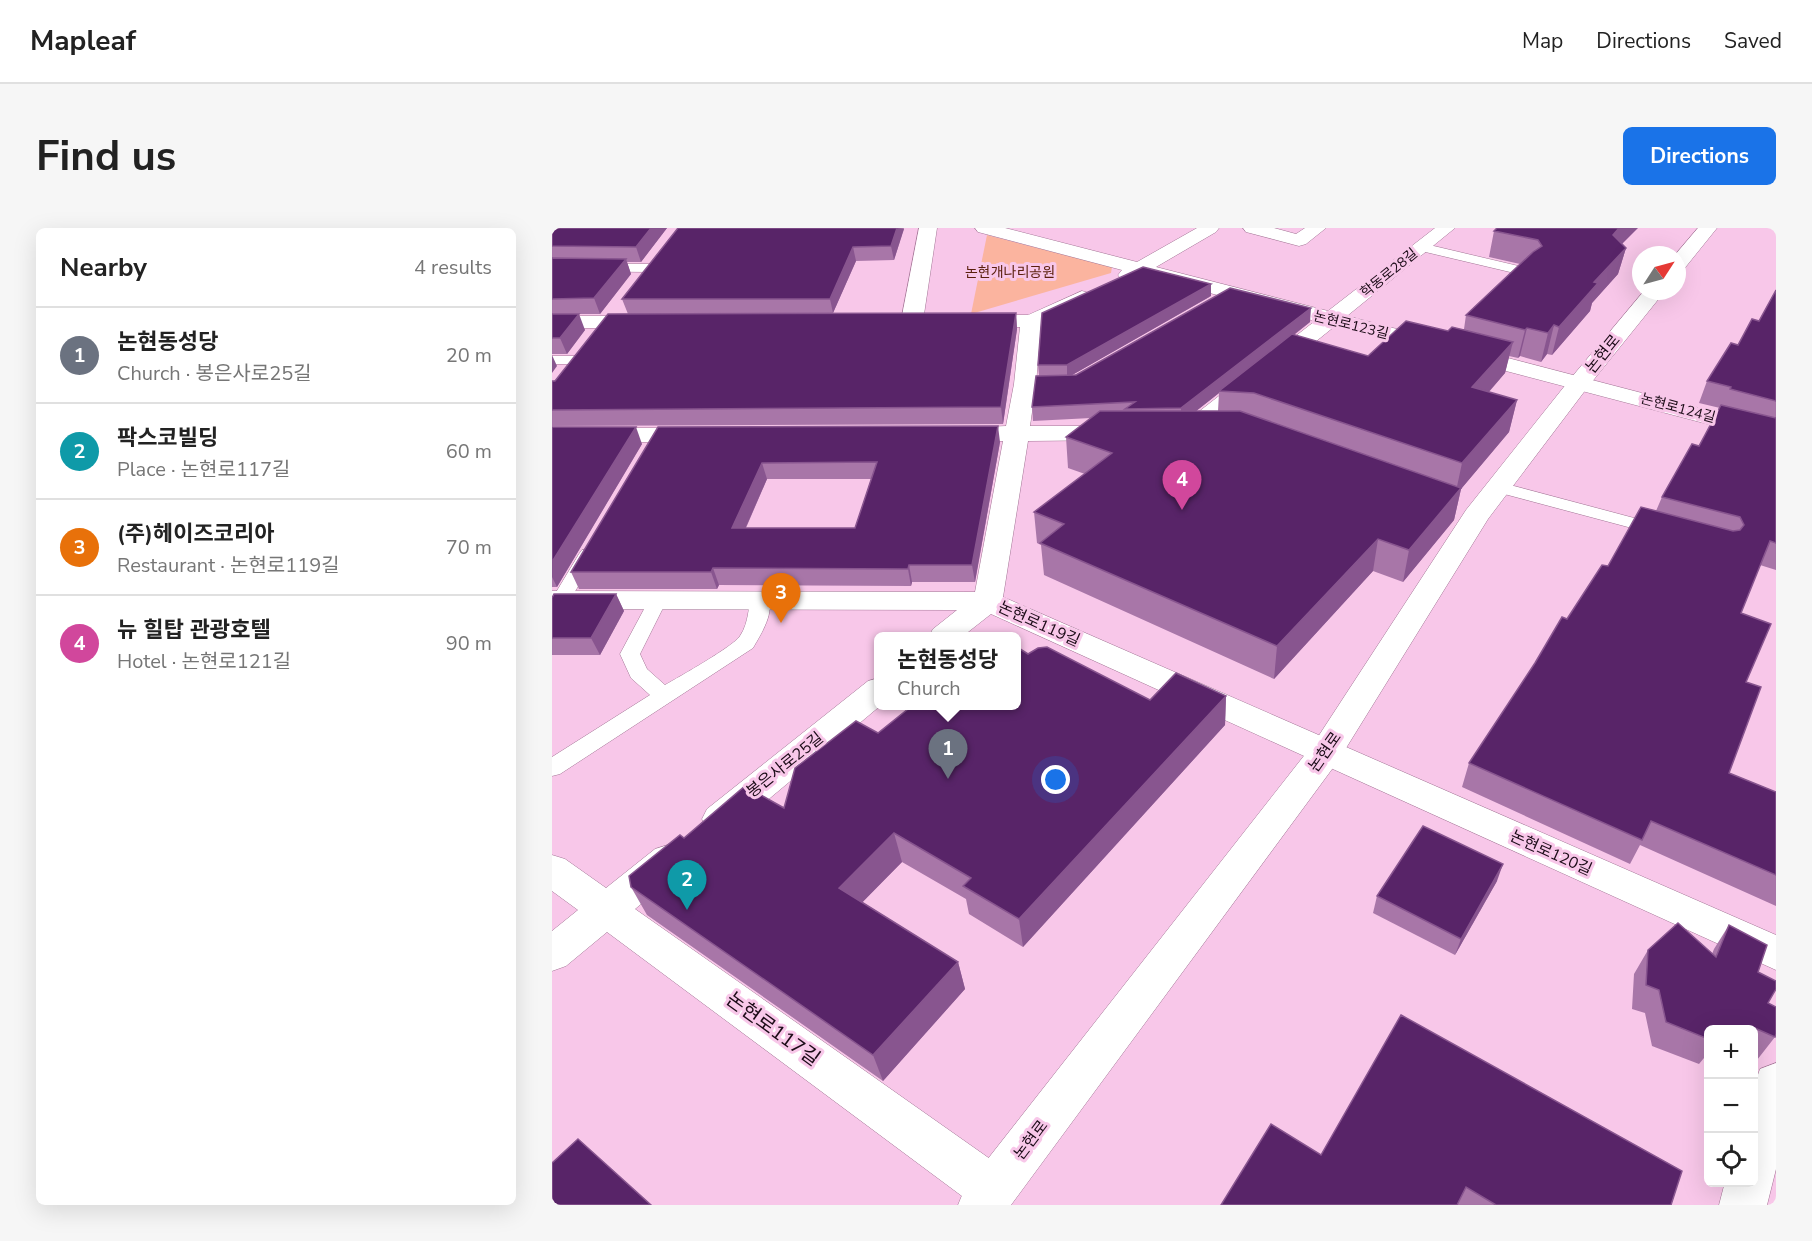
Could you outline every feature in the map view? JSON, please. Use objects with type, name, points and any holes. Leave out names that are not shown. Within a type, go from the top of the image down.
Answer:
[{"type":"street","points":[[912,321],[928,228]]},
{"type":"street","name":"논현로123길","points":[[984,228],[1579,383]]},
{"type":"street","points":[[888,321],[1031,321],[1139,270],[1210,228]]},
{"type":"street","points":[[1252,228],[1299,240],[1317,228]]},
{"type":"street","name":"학동로28길","points":[[1164,433],[1332,320],[1446,228]]},
{"type":"street","points":[[1686,254],[1708,228]]},
{"type":"street","points":[[635,286],[656,260]]},
{"type":"street","name":"논현로","points":[[987,1197],[1326,752],[1465,512],[1499,487],[1579,383],[1648,300]]},
{"type":"street","points":[[558,383],[620,304]]},
{"type":"street","points":[[949,632],[988,601],[1016,434],[1031,384],[1031,321]]},
{"type":"street","points":[[552,322],[664,322]]},
{"type":"street","name":"논현로124길","points":[[1579,383],[1776,435]]},
{"type":"street","points":[[933,434],[1231,432]]},
{"type":"street","points":[[552,435],[652,445],[718,435]]},
{"type":"street","name":"논현로119길","points":[[556,600],[988,601],[1326,752]]},
{"type":"street","name":"봉은사로25길","points":[[552,954],[874,693]]},
{"type":"street","name":"논현로120길","points":[[1326,752],[1776,953]]},
{"type":"street","name":"논현로117길","points":[[552,870],[608,909],[987,1197]]},
{"type":"street","points":[[1758,1151],[1776,1084]]},
{"type":"street","points":[[1743,1205],[1748,1187]]},
{"type":"lane","name":"학동로28길","points":[[1422,247],[1527,272]]},
{"type":"lane","points":[[552,267],[656,260]]},
{"type":"lane","points":[[1208,304],[1228,293]]},
{"type":"lane","points":[[552,360],[576,360]]},
{"type":"lane","points":[[1499,487],[1678,535]]},
{"type":"lane","name":"논현로119길","points":[[556,600],[597,538]]},
{"type":"lane","points":[[552,768],[746,643],[758,621],[760,600]]},
{"type":"lane","points":[[657,602],[630,654],[638,673],[663,695]]},
{"type":"green space","name":"논현개나리공원","points":[[987,235],[1112,267],[1111,273],[971,314]]},
{"type":"building","points":[[552,228],[651,228],[636,247],[552,246]]},
{"type":"building","points":[[678,228],[897,228],[891,246],[853,247],[830,299],[622,299]]},
{"type":"building","points":[[1497,228],[1619,228],[1613,235],[1626,248],[1594,282],[1598,283],[1559,327],[1554,325],[1548,333],[1527,328],[1525,330],[1466,315],[1542,246],[1538,240],[1494,231]]},
{"type":"building","points":[[552,258],[626,259],[594,298],[552,299]]},
{"type":"building","points":[[1143,267],[1211,284],[1067,365],[1038,365],[1042,313]]},
{"type":"building","points":[[1230,288],[1311,308],[1181,408],[1125,409],[1135,402],[1032,407],[1036,376],[1076,375]]},
{"type":"building","points":[[1776,290],[1776,401],[1707,381],[1731,343],[1738,345],[1752,319],[1759,321]]},
{"type":"building","points":[[1016,313],[1001,407],[552,410],[552,381],[555,381],[608,314]]},
{"type":"building","points":[[552,314],[579,314],[560,338],[552,338]]},
{"type":"building","points":[[1406,321],[1448,331],[1452,327],[1513,342],[1472,387],[1517,400],[1462,463],[1254,393],[1219,391],[1292,334],[1368,356]]},
{"type":"building","points":[[1721,405],[1776,418],[1776,543],[1770,541],[1741,613],[1771,624],[1746,682],[1761,687],[1729,773],[1776,792],[1776,875],[1651,821],[1642,840],[1469,763],[1535,663],[1562,617],[1567,619],[1602,565],[1608,566],[1641,507],[1733,531],[1740,530],[1744,525],[1740,517],[1662,497],[1692,444],[1699,446]]},
{"type":"building","points":[[1100,411],[1240,411],[1461,488],[1409,550],[1378,539],[1277,646],[1040,543],[1064,524],[1034,512],[1112,453],[1066,437]]},
{"type":"building","points":[[998,426],[972,565],[909,565],[908,569],[713,568],[711,572],[571,572],[658,427]],"holes":[[[877,462],[855,528],[732,528],[762,463]]]},
{"type":"building","points":[[552,427],[636,427],[552,562]]},
{"type":"building","points":[[554,594],[616,594],[591,638],[552,638],[552,598]]},
{"type":"building","points":[[1047,647],[1150,700],[1176,673],[1226,696],[1019,919],[963,886],[971,878],[894,833],[839,888],[958,962],[873,1055],[631,887],[629,876],[680,835],[684,838],[745,786],[784,808],[795,768],[856,721],[878,733],[907,710],[1021,710],[1021,650],[1028,654],[1038,648]]},
{"type":"building","points":[[1423,826],[1503,864],[1461,939],[1377,896]]},
{"type":"building","points":[[1678,923],[1716,957],[1729,925],[1767,945],[1758,972],[1776,981],[1776,989],[1768,1003],[1776,1007],[1775,1037],[1758,1030],[1758,1025],[1704,1025],[1704,1037],[1666,1022],[1659,990],[1646,985],[1648,950]]},
{"type":"building","points":[[1401,1015],[1682,1171],[1671,1205],[1496,1205],[1466,1187],[1457,1205],[1221,1205],[1271,1124],[1321,1155]]},
{"type":"building","points":[[578,1139],[651,1205],[552,1205],[552,1163]]},
{"type":"place","name":"뉴 힐탑 관광호텔","points":[[1182,510]]},
{"type":"place","name":"(주)헤이즈코리아","points":[[781,623]]},
{"type":"place","name":"논현동성당","points":[[948,779]]},
{"type":"place","name":"팍스코빌딩","points":[[687,910]]}]
